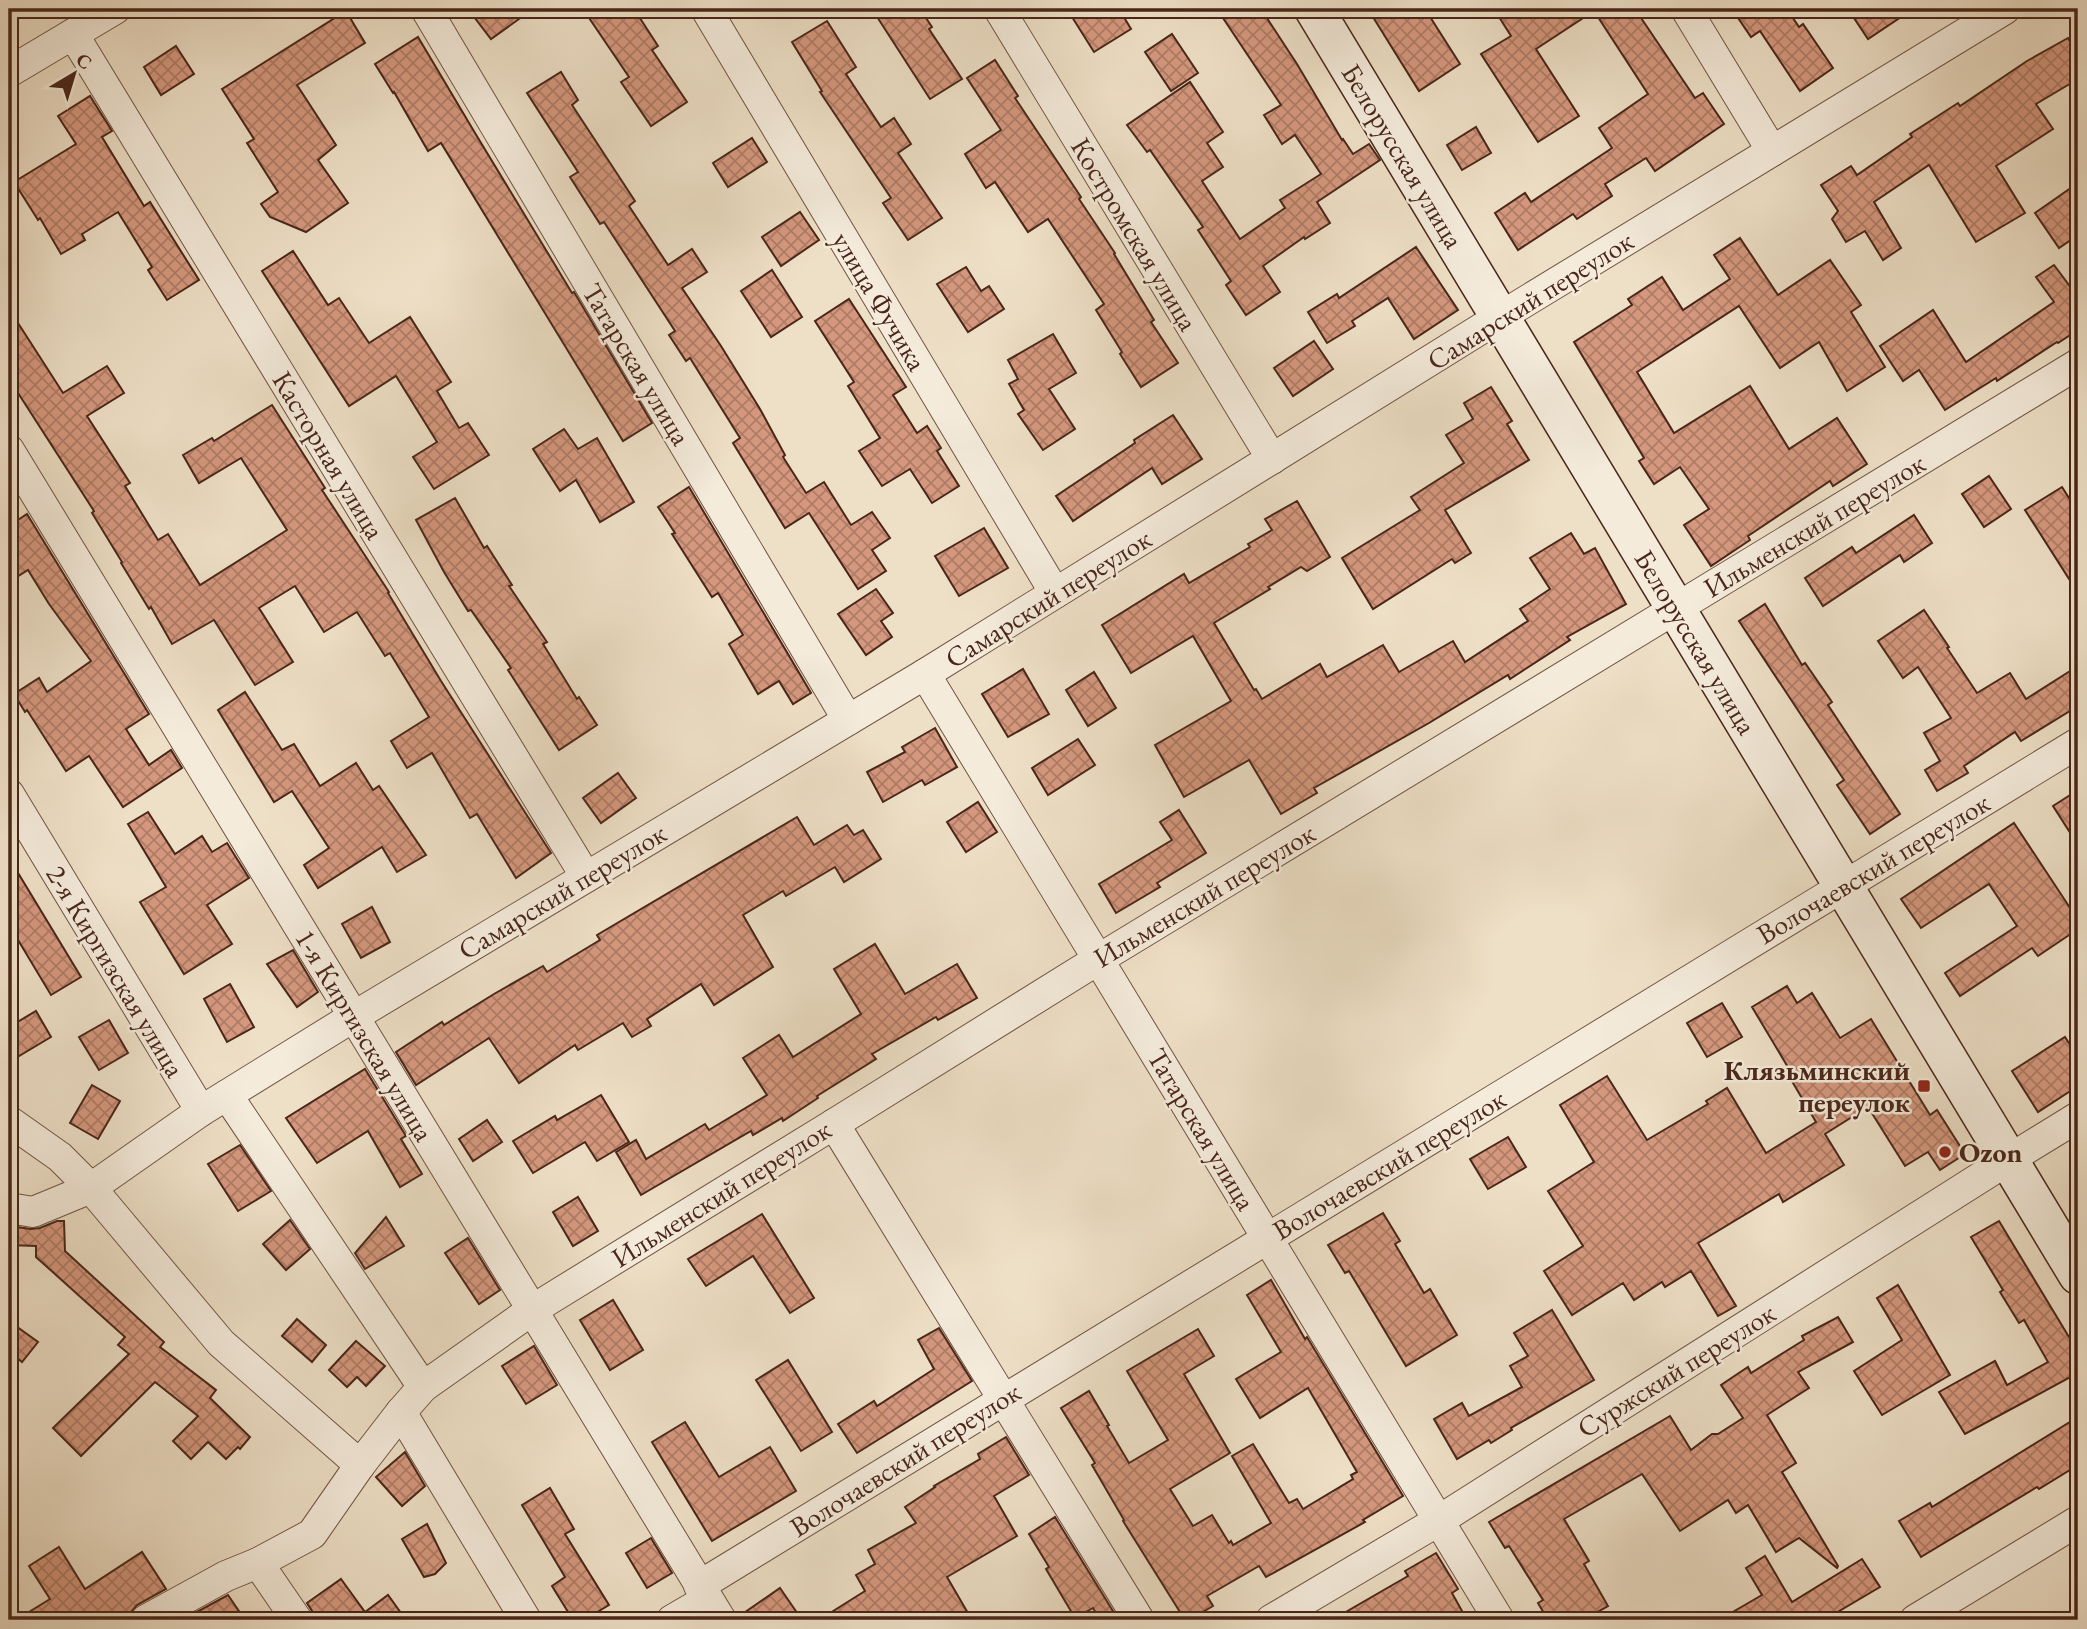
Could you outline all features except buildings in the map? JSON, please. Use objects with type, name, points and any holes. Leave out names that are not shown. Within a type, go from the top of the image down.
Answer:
[{"type":"main road","name":"Белорусская улица","points":[[1314,9],[2078,1275]]},
{"type":"street","points":[[9,72],[114,9]]},
{"type":"street","name":"Татарская улица","points":[[426,9],[848,720]]},
{"type":"street","name":"улица Фучика","points":[[706,9],[1055,593]]},
{"type":"street","name":"Костромская улица","points":[[999,9],[1272,459]]},
{"type":"street","points":[[1686,9],[1772,151]]},
{"type":"street","name":"Самарский переулок","points":[[9,1208],[33,1212],[91,1188],[227,1094],[925,674],[1996,11]]},
{"type":"street","name":"Касторная улица","points":[[73,34],[586,877]]},
{"type":"street","name":"Ильменский переулок","points":[[146,1620],[226,1576],[258,1563],[312,1534],[360,1465],[423,1387],[531,1310],[1098,959],[2078,364]]},
{"type":"street","name":"1-я Киргизская улица","points":[[9,450],[709,1602]]},
{"type":"street","name":"Татарская улица","points":[[925,674],[1499,1620]]},
{"type":"street","name":"Волочаевский переулок","points":[[672,1620],[709,1602],[1004,1398],[2078,743]]},
{"type":"street","name":"2-я Киргизская улица","points":[[9,794],[201,1111]]},
{"type":"street","points":[[227,1094],[423,1387]]},
{"type":"street","name":"Суржский переулок","points":[[1271,1620],[1438,1521],[2078,1118]]},
{"type":"street","points":[[9,1121],[60,1157],[91,1188],[221,1343],[360,1465]]},
{"type":"street","points":[[834,1124],[1139,1620]]},
{"type":"street","points":[[401,1412],[526,1620]]},
{"type":"street","points":[[1915,1620],[2078,1521]]},
{"type":"street","points":[[258,1563],[296,1620]]},
{"type":"place","name":"Клязьминский переулок","points":[[1924,1086]]},
{"type":"place","name":"Ozon","points":[[1945,1152]]}]
